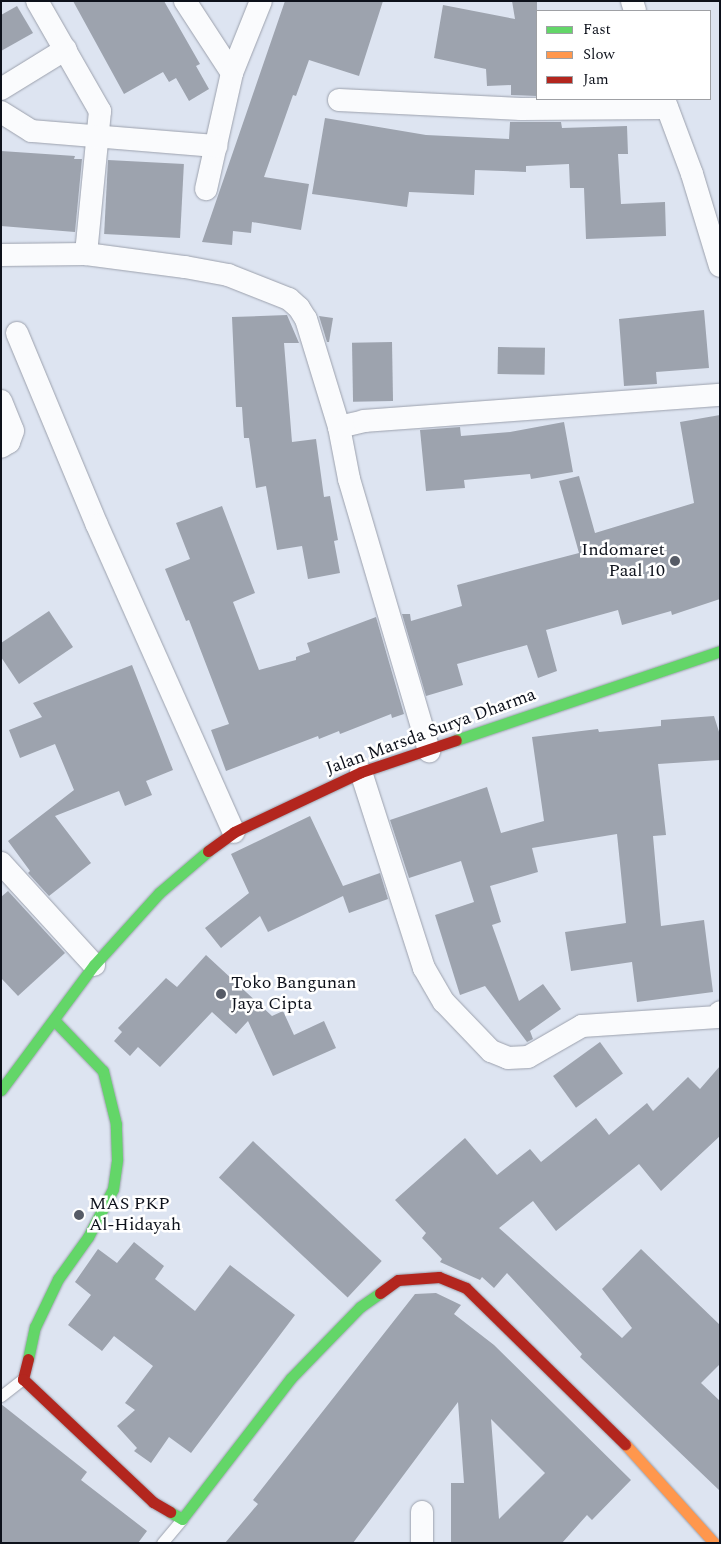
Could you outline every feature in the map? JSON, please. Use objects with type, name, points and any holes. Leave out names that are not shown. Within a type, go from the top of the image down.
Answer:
[{"type":"main road","name":"Jalan Marsda Surya Dharma","points":[[1,1090],[94,965],[159,892],[194,861],[234,832],[361,772],[429,751],[720,651]]},
{"type":"main road","points":[[54,1020],[103,1071],[116,1124],[117,1159],[113,1189],[88,1237],[58,1279],[35,1327],[23,1379],[153,1502],[182,1519],[291,1378],[360,1307],[398,1280],[432,1276],[466,1288],[498,1317],[620,1438],[714,1543]]},
{"type":"street","points":[[38,1],[97,103],[97,137],[86,254]]},
{"type":"street","points":[[185,1],[232,73]]},
{"type":"street","points":[[206,189],[232,73],[261,1]]},
{"type":"street","points":[[1,89],[66,49]]},
{"type":"street","points":[[339,100],[521,109],[665,103],[692,174],[720,266]]},
{"type":"street","points":[[1,112],[32,130],[216,146]]},
{"type":"street","points":[[1,255],[86,254],[228,275],[289,299],[306,319],[339,427],[349,479],[429,751]]},
{"type":"street","points":[[17,333],[97,525],[234,832]]},
{"type":"street","points":[[339,427],[364,421],[720,395]]},
{"type":"street","points":[[1,401],[13,431],[9,442],[1,447]]},
{"type":"street","points":[[361,772],[424,968],[444,1002],[491,1050],[508,1058],[528,1057],[582,1026],[719,1016]]},
{"type":"street","points":[[1,863],[94,965]]},
{"type":"street","points":[[422,1512],[422,1543]]},
{"type":"lane","points":[[1,1396],[23,1379]]},
{"type":"lane","points":[[162,1543],[182,1519]]},
{"type":"building","points":[[73,1],[164,1],[200,64],[196,66],[209,89],[189,101],[176,78],[169,82],[163,72],[124,94]]},
{"type":"building","points":[[285,1],[383,1],[359,76],[309,60],[296,96],[293,95],[264,177],[309,184],[301,230],[252,222],[251,233],[233,231],[232,245],[202,242]]},
{"type":"building","points":[[512,1],[537,1],[536,96],[511,95],[511,85],[487,86],[486,69],[434,58],[443,5],[515,19]]},
{"type":"building","points":[[17,6],[33,33],[1,51],[1,15]]},
{"type":"building","points":[[325,118],[426,135],[509,139],[510,122],[561,122],[562,128],[627,126],[628,154],[618,154],[621,204],[665,202],[666,236],[586,239],[584,188],[570,188],[569,164],[526,166],[526,172],[475,170],[474,195],[409,192],[407,207],[312,194]]},
{"type":"building","points":[[1,151],[75,156],[74,159],[82,159],[75,232],[1,226]]},
{"type":"building","points":[[108,160],[184,164],[180,238],[104,234]]},
{"type":"building","points":[[704,310],[709,368],[656,372],[657,384],[624,386],[619,319]]},
{"type":"building","points":[[287,315],[299,343],[284,343],[292,442],[316,439],[324,497],[330,496],[338,540],[334,541],[340,573],[308,579],[302,546],[277,550],[266,486],[256,488],[249,438],[244,438],[242,407],[236,407],[232,317]]},
{"type":"building","points":[[319,316],[333,318],[329,342],[327,342]]},
{"type":"building","points":[[392,342],[393,401],[353,402],[352,343]]},
{"type":"building","points":[[498,347],[545,348],[545,375],[498,374]]},
{"type":"building","points":[[720,415],[720,599],[672,615],[671,611],[622,625],[618,610],[546,630],[557,671],[538,678],[527,645],[457,664],[463,685],[426,696],[402,614],[410,614],[411,621],[462,606],[457,585],[579,553],[559,481],[579,476],[595,533],[694,503],[680,422]]},
{"type":"building","points":[[564,422],[573,472],[531,479],[530,474],[464,480],[465,488],[426,491],[420,430],[460,427],[461,436],[510,432]]},
{"type":"building","points":[[222,506],[255,593],[233,602],[259,670],[296,660],[296,657],[310,652],[307,643],[376,617],[404,714],[392,718],[391,714],[340,734],[339,731],[319,739],[318,736],[226,771],[211,730],[229,724],[189,620],[186,621],[165,569],[190,559],[176,523]]},
{"type":"building","points":[[49,611],[73,647],[19,684],[1,657],[1,643]]},
{"type":"building","points":[[132,665],[173,770],[146,781],[152,795],[125,806],[119,791],[55,816],[91,863],[49,896],[28,873],[30,871],[8,841],[74,790],[55,744],[20,758],[9,730],[42,717],[33,703]]},
{"type":"building","points":[[714,716],[720,735],[720,760],[658,764],[666,835],[653,836],[661,926],[704,920],[713,992],[637,1002],[632,962],[571,971],[565,932],[626,923],[617,834],[532,848],[538,872],[490,886],[501,922],[492,925],[519,1001],[543,984],[561,1009],[530,1031],[533,1039],[527,1042],[485,986],[460,995],[435,915],[474,902],[461,861],[409,878],[390,820],[487,787],[501,833],[544,821],[532,737],[598,729],[599,732],[661,726],[661,720]]},
{"type":"building","points":[[310,816],[343,886],[380,873],[388,899],[349,913],[343,896],[268,932],[260,916],[221,948],[205,928],[249,893],[231,854]]},
{"type":"building","points":[[8,891],[65,953],[18,996],[1,978],[1,897]]},
{"type":"building","points":[[206,955],[272,1016],[283,1011],[294,1035],[324,1021],[336,1048],[273,1076],[248,1021],[236,1034],[212,1012],[160,1067],[138,1047],[130,1056],[114,1041],[122,1032],[118,1028],[166,978],[177,987]]},
{"type":"building","points":[[600,1042],[623,1074],[576,1108],[553,1076]]},
{"type":"building","points":[[720,1066],[720,1136],[661,1191],[639,1164],[556,1231],[533,1201],[499,1228],[622,1338],[632,1328],[602,1289],[641,1249],[720,1325],[720,1364],[701,1383],[720,1401],[720,1491],[580,1357],[582,1354],[507,1273],[494,1288],[482,1277],[480,1280],[440,1262],[442,1259],[422,1238],[426,1233],[395,1200],[465,1138],[497,1175],[530,1149],[541,1162],[596,1118],[609,1135],[647,1103],[653,1111],[688,1077],[700,1089]]},
{"type":"building","points":[[253,1141],[382,1261],[348,1298],[219,1178]]},
{"type":"building","points":[[134,1242],[164,1266],[155,1279],[195,1311],[230,1265],[295,1315],[191,1453],[169,1437],[151,1463],[134,1451],[137,1448],[117,1426],[135,1410],[125,1403],[153,1366],[114,1336],[102,1351],[68,1325],[91,1295],[75,1282],[98,1249],[117,1263]]},
{"type":"building","points":[[436,1293],[461,1305],[454,1314],[494,1345],[631,1480],[592,1520],[587,1515],[562,1543],[451,1543],[451,1483],[464,1483],[458,1402],[353,1543],[225,1543],[258,1504],[253,1500],[415,1294]],"holes":[[[491,1419],[545,1473],[499,1519]]]},
{"type":"building","points":[[1,1404],[87,1472],[81,1480],[147,1531],[138,1543],[1,1543]]},
{"type":"traffic: fast","points":[[456,740],[720,651]]},
{"type":"traffic: fast","points":[[1,1090],[94,965],[159,893],[208,851]]},
{"type":"traffic: fast","points":[[28,1359],[35,1327],[58,1279],[88,1237],[113,1189],[117,1159],[116,1124],[103,1071],[54,1020]]},
{"type":"traffic: fast","points":[[170,1512],[182,1519],[291,1378],[360,1307],[380,1293]]},
{"type":"traffic: slow","points":[[625,1444],[714,1543]]},
{"type":"traffic: jam","points":[[208,851],[234,832],[361,772],[456,740]]},
{"type":"traffic: jam","points":[[380,1293],[398,1280],[439,1277],[466,1288],[625,1444]]},
{"type":"traffic: jam","points":[[28,1359],[23,1379],[153,1502],[170,1512]]},
{"type":"place","name":"Indomaret Paal 10","points":[[675,561]]},
{"type":"place","name":"Toko Bangunan Jaya Cipta","points":[[221,994]]},
{"type":"place","name":"MAS PKP Al-Hidayah","points":[[79,1215]]}]
